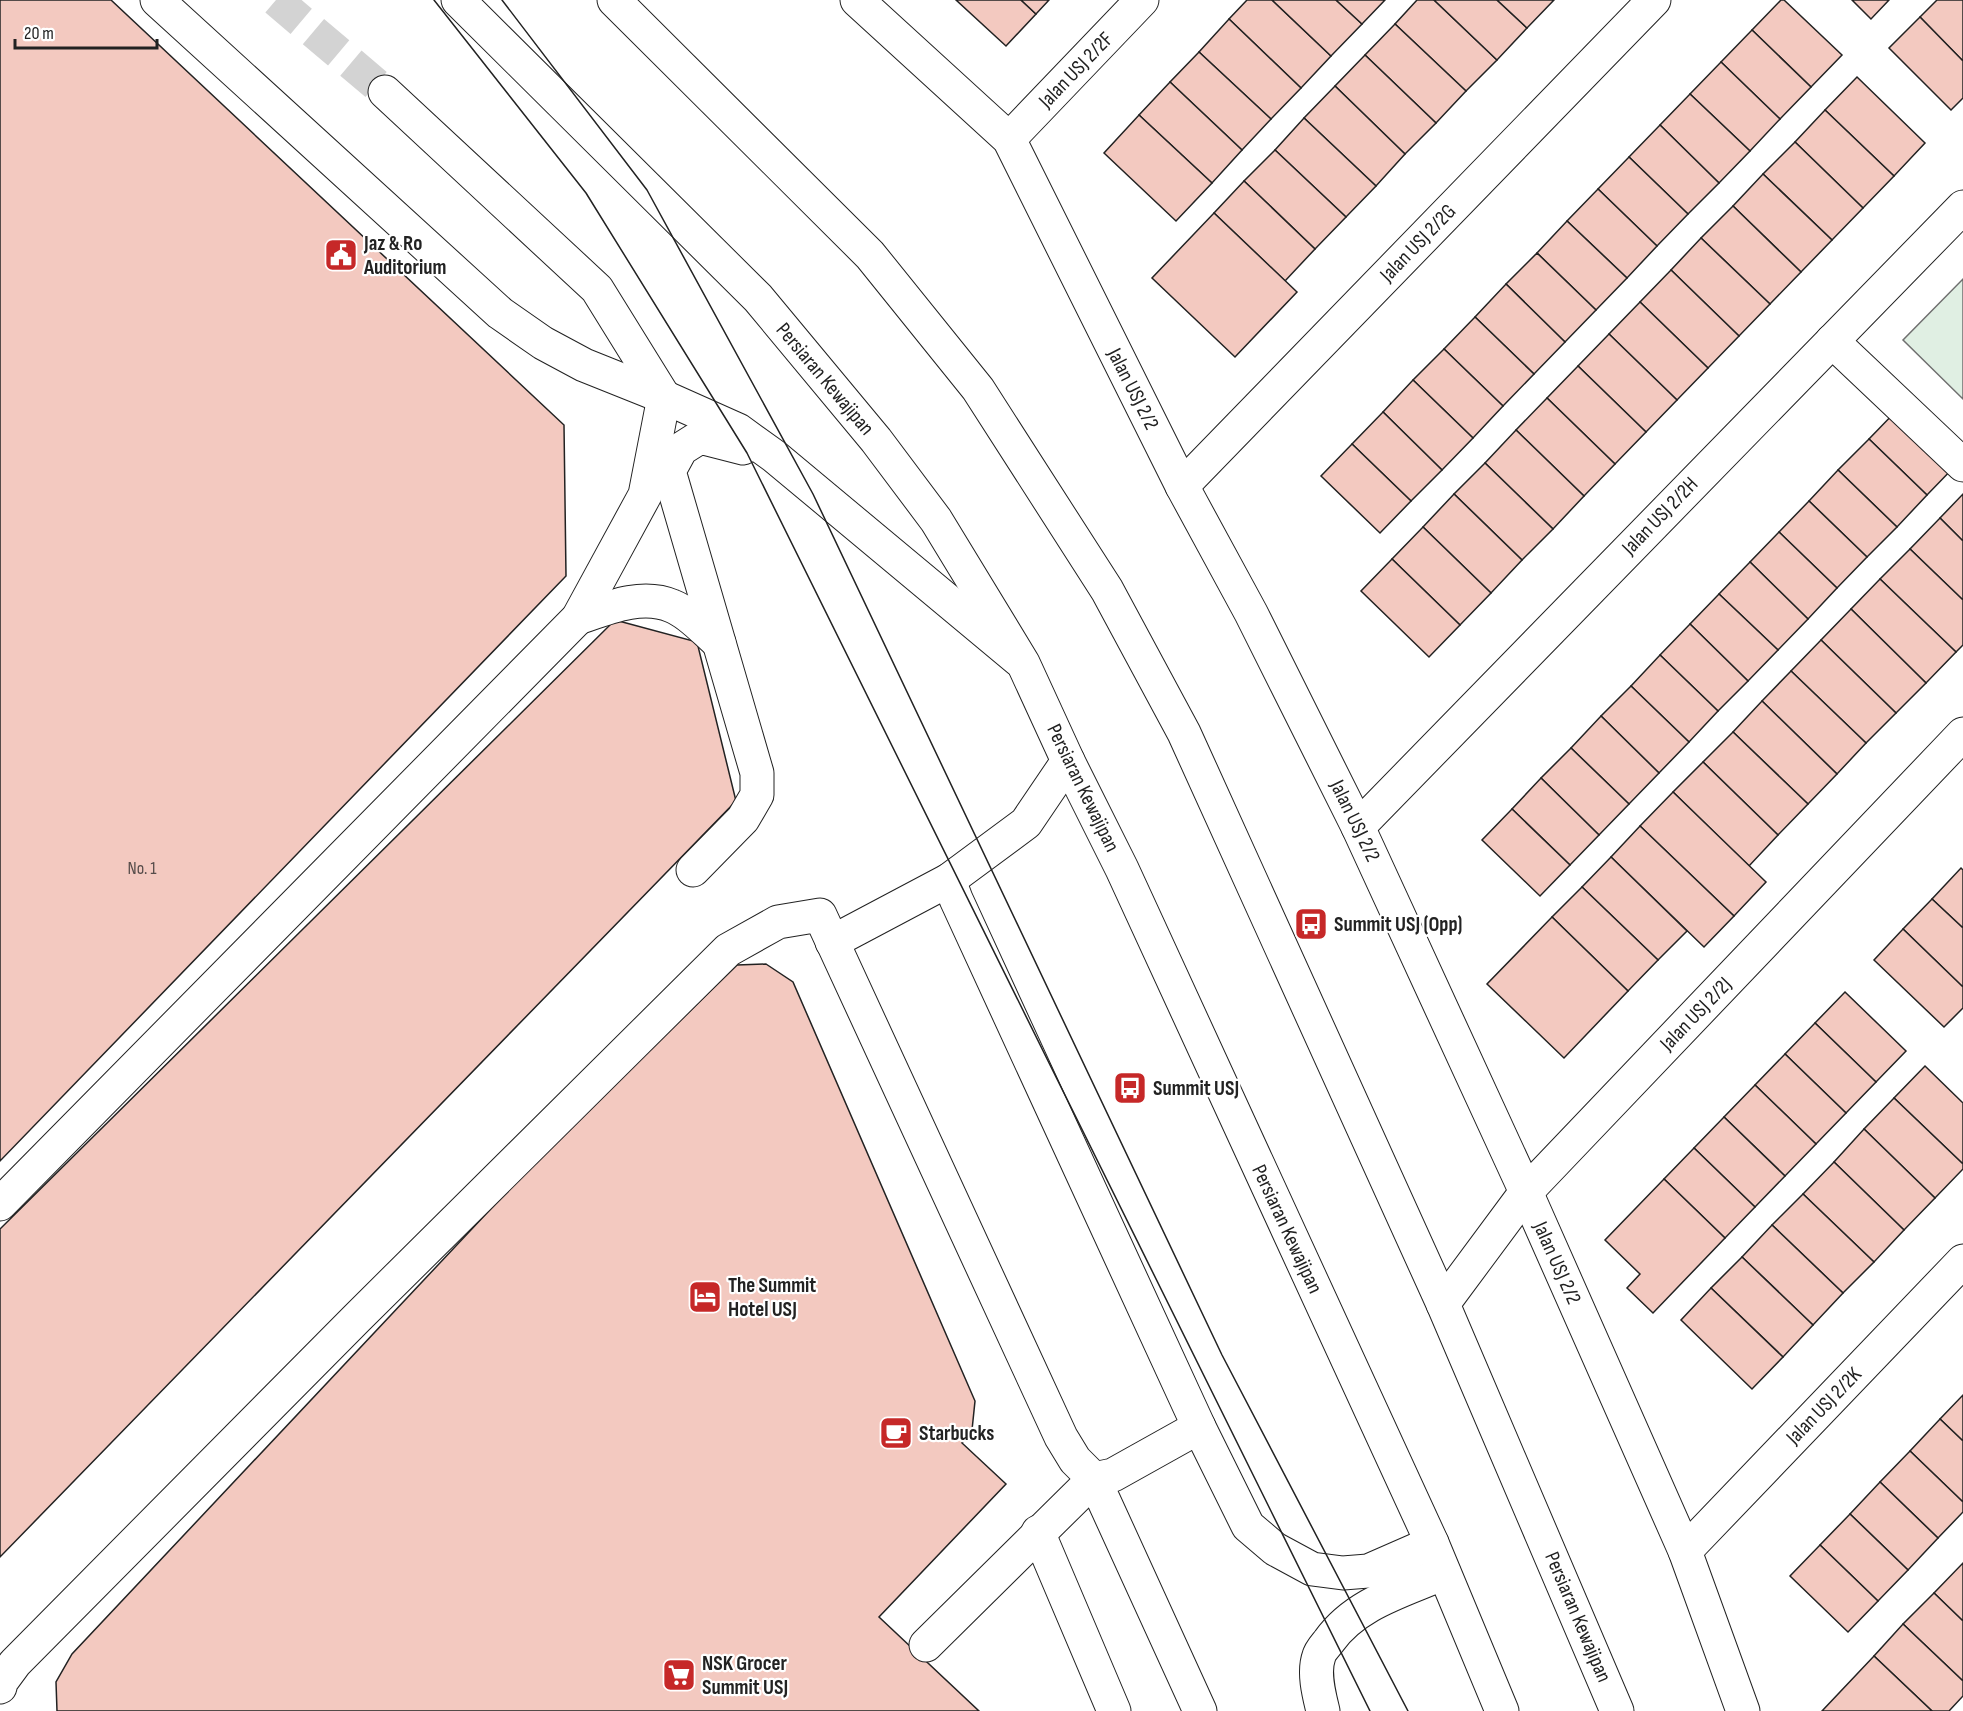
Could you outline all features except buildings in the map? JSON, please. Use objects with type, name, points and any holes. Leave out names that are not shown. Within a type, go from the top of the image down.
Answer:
[{"type":"street","points":[[157,0],[500,313],[543,343],[584,365],[738,430],[774,456],[1023,663]]},
{"type":"street","name":"Persiaran Kewajipan","points":[[458,0],[758,298],[876,440],[936,520],[1023,663],[1122,869],[1432,1543],[1502,1711]]},
{"type":"street","name":"Persiaran Kewajipan","points":[[614,0],[870,255],[978,389],[1107,590],[1184,733],[1443,1304],[1617,1711]]},
{"type":"street","name":"Jalan USJ 2/2","points":[[856,0],[1009,139],[1182,486],[1256,622],[1358,827],[1526,1192],[1685,1551],[1743,1711]]},
{"type":"street","name":"Jalan USJ 2/2F","points":[[1009,139],[1142,0]]},
{"type":"street","name":"Jalan USJ 2/2G","points":[[1182,486],[1654,0]]},
{"type":"street","points":[[0,1204],[578,618],[645,495],[664,397],[597,289],[385,92]]},
{"type":"street","name":"Jalan USJ 2/2H","points":[[1358,827],[1963,207]]},
{"type":"street","points":[[1832,341],[1963,465]]},
{"type":"street","points":[[693,870],[742,819],[757,795],[758,773],[669,471],[681,449],[700,437],[774,456]]},
{"type":"street","points":[[578,618],[620,604],[649,601],[673,606],[691,618],[719,643]]},
{"type":"street","name":"Jalan USJ 2/2J","points":[[1443,1304],[1526,1192],[1963,734]]},
{"type":"street","points":[[832,942],[949,880],[1026,823],[1068,760]]},
{"type":"street","points":[[949,880],[1199,1427],[1248,1526],[1275,1549],[1312,1569],[1343,1573],[1368,1570],[1432,1543]]},
{"type":"street","points":[[0,1687],[1,1682],[24,1654],[357,1318],[728,950],[778,922],[820,915],[1061,1437],[1075,1460],[1094,1479],[1200,1711]]},
{"type":"street","name":"Jalan USJ 2/2K","points":[[1685,1551],[1963,1261]]},
{"type":"street","points":[[926,1645],[1094,1479],[1113,1475],[1199,1427]]},
{"type":"street","points":[[1038,1532],[1114,1711]]},
{"type":"street","points":[[1323,1711],[1317,1684],[1318,1656],[1336,1631],[1351,1616],[1372,1604],[1444,1574]]},
{"type":"green space","points":[[1963,279],[1963,399],[1903,340]]},
{"type":"tunnel","points":[[276,0],[385,92]]},
{"type":"tram line","points":[[434,0],[586,193],[747,453],[1370,1711]]},
{"type":"tram line","points":[[502,0],[647,190],[813,494],[1222,1355],[1408,1711]]},
{"type":"place","name":"Jaz & Ro Auditorium","points":[[341,255]]},
{"type":"place","name":"Summit USJ (Opp)","points":[[1311,924]]},
{"type":"place","name":"Summit USJ","points":[[1130,1088]]},
{"type":"place","name":"The Summit Hotel USJ","points":[[705,1297]]},
{"type":"place","name":"Starbucks","points":[[896,1433]]},
{"type":"place","name":"NSK Grocer Summit USJ","points":[[679,1675]]}]
